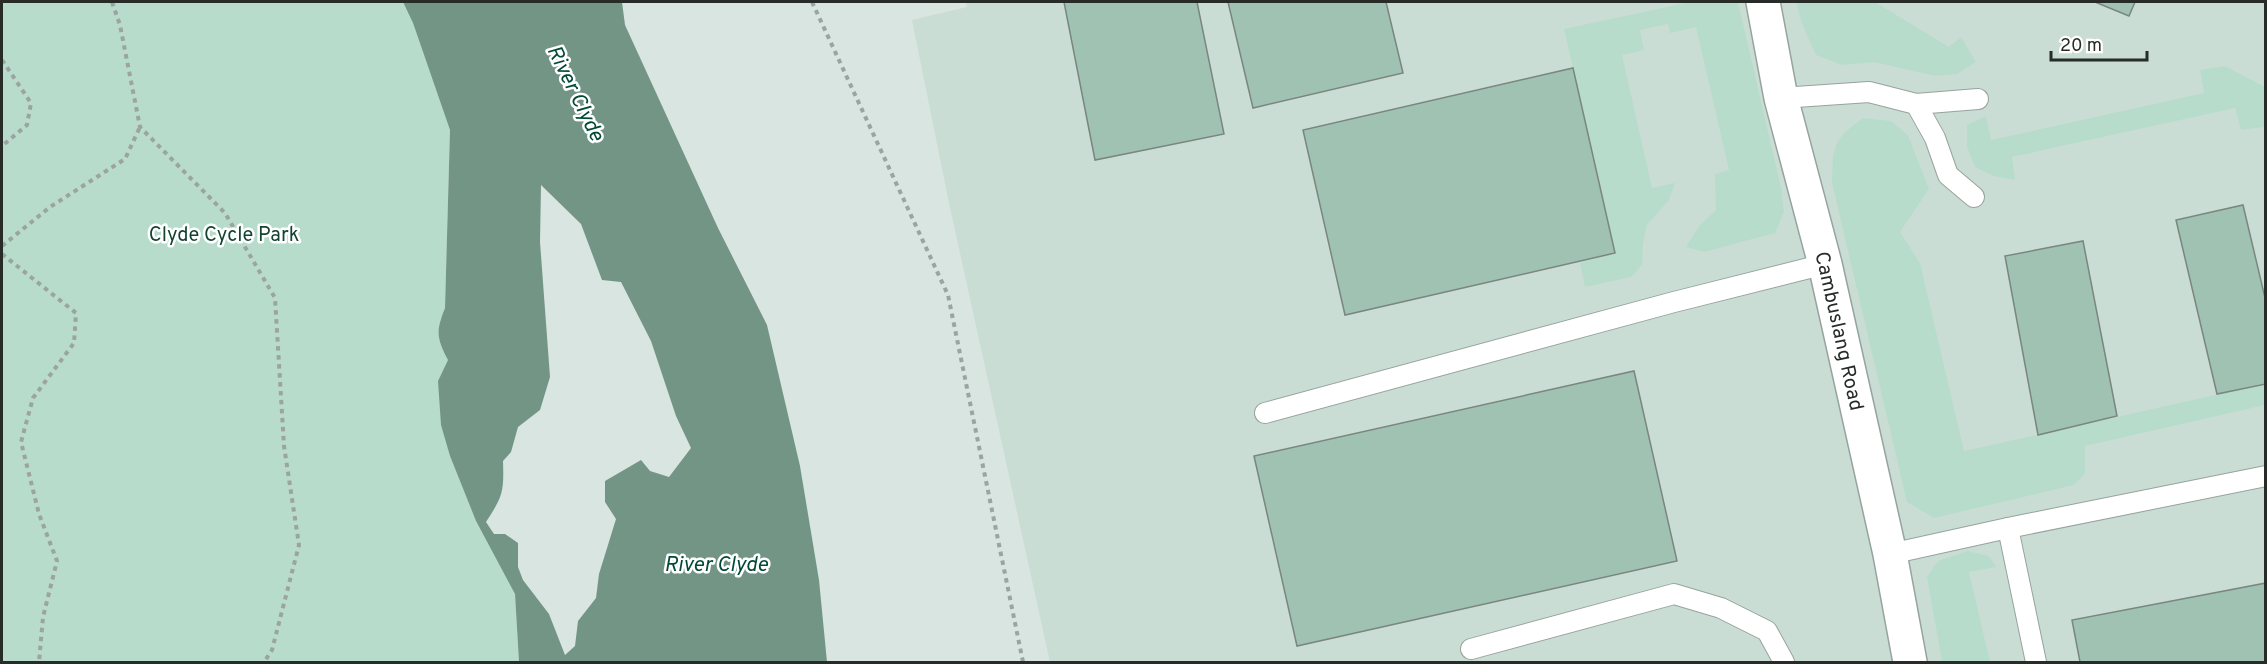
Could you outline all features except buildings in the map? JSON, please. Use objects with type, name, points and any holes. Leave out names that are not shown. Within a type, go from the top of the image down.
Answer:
[{"type":"street","name":"Cambuslang Road","points":[[1763,2],[1781,98],[1824,264],[1890,554],[1910,663]]},
{"type":"lane","points":[[1781,98],[1869,92],[1916,104],[1978,99]]},
{"type":"lane","points":[[1916,104],[1935,138],[1948,175],[1974,197]]},
{"type":"lane","points":[[1265,413],[1674,302],[1824,264]]},
{"type":"lane","points":[[1890,554],[2265,476]]},
{"type":"lane","points":[[2008,528],[2036,663]]},
{"type":"lane","points":[[1471,649],[1674,594],[1721,608],[1767,631],[1784,663]]},
{"type":"path","points":[[112,2],[120,25],[140,127],[225,213],[275,297],[284,446],[299,546],[272,650],[264,663]]},
{"type":"path","points":[[812,2],[948,295],[1023,663]]},
{"type":"path","points":[[2,60],[31,103],[27,125],[2,146]]},
{"type":"path","points":[[2,246],[50,207],[125,159],[140,127]]},
{"type":"path","points":[[2,254],[76,313],[74,343],[33,398],[21,442],[39,514],[57,561],[43,617],[39,663]]},
{"type":"shaded area","points":[[966,2],[2265,2],[2265,662],[1050,662],[949,203],[912,20],[967,7]]},
{"type":"green space","name":"Clyde Cycle Park","points":[[2,2],[403,2],[413,23],[450,130],[445,308],[439,334],[439,340],[448,360],[438,381],[450,456],[476,521],[515,594],[519,662],[2,662]]},
{"type":"green space","points":[[1690,2],[1738,2],[1782,192],[1784,212],[1775,233],[1704,252],[1686,247],[1699,226],[1716,210],[1715,174],[1729,170],[1696,27],[1670,33],[1668,24],[1640,30],[1644,50],[1622,55],[1652,188],[1675,183],[1669,200],[1647,225],[1642,265],[1631,277],[1585,287],[1580,263],[1615,253],[1564,29]]},
{"type":"green space","points":[[1796,2],[1875,2],[1949,47],[1961,37],[1976,62],[1957,74],[1935,76],[1874,62],[1842,65],[1816,55],[1802,24]]},
{"type":"green space","points":[[2225,66],[2265,87],[2265,127],[2241,130],[2235,108],[2012,157],[2015,180],[1993,176],[1975,167],[1967,147],[1967,125],[1986,116],[1991,140],[2204,93],[2200,70]]},
{"type":"green space","points":[[1863,118],[1891,121],[1908,135],[1929,189],[1900,232],[1920,263],[1964,451],[2265,384],[2265,405],[2085,446],[2085,473],[2074,485],[1934,518],[1907,502],[1832,183],[1836,145],[1845,132]]},
{"type":"green space","points":[[1968,551],[1989,556],[1996,567],[1969,572],[1990,662],[1942,662],[1927,577],[1938,561]]},
{"type":"water","name":"River Clyde","points":[[403,2],[622,2],[625,25],[718,228],[767,325],[800,466],[819,580],[827,662],[519,662],[515,594],[476,521],[450,456],[441,425],[438,381],[448,360],[439,340],[439,334],[445,308],[450,130],[413,23]],"holes":[[[541,185],[581,224],[602,280],[621,282],[651,341],[676,416],[691,448],[669,477],[650,471],[641,460],[605,481],[605,502],[616,519],[599,574],[596,598],[578,621],[575,646],[565,655],[549,614],[523,580],[518,567],[518,543],[505,534],[494,534],[486,522],[501,493],[503,461],[511,452],[518,427],[540,410],[550,377],[540,242]]]}]
